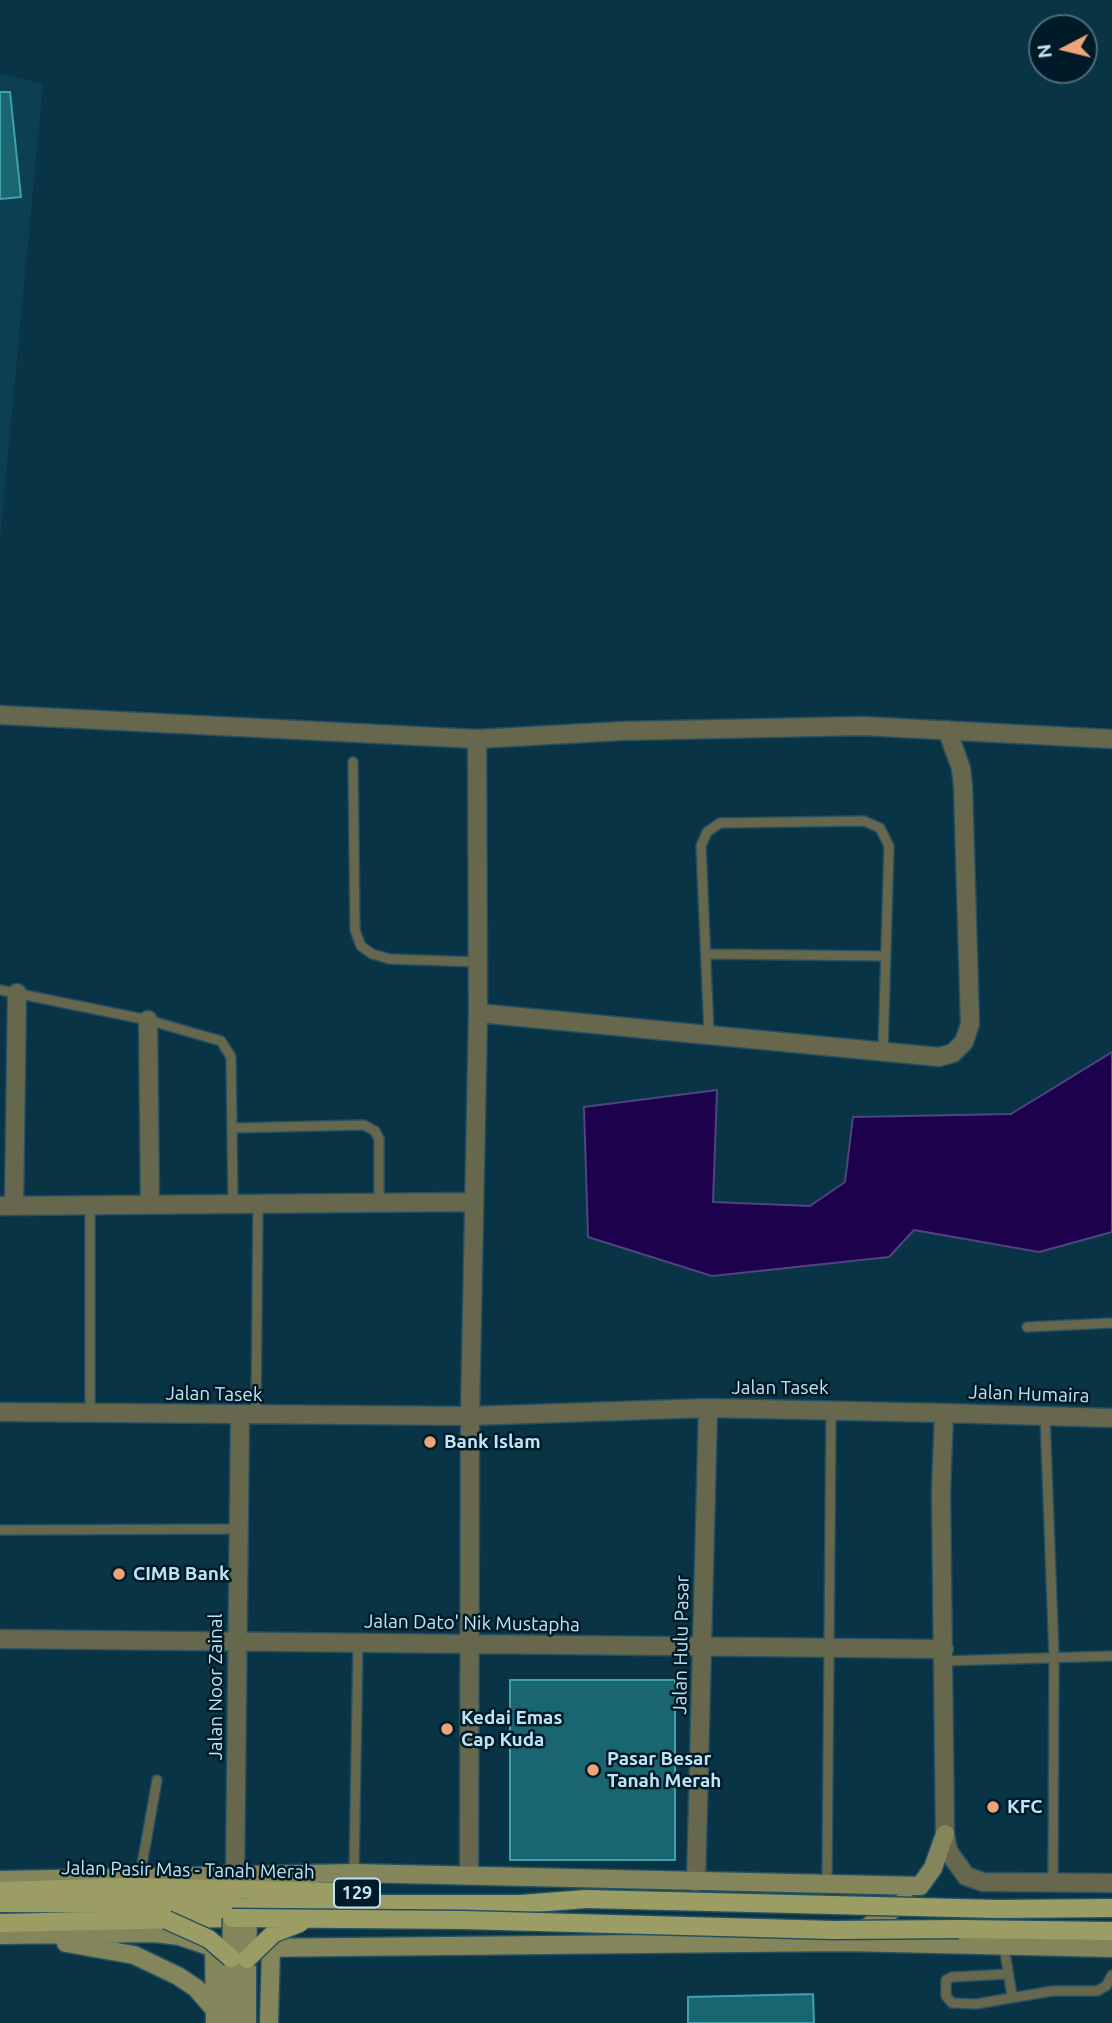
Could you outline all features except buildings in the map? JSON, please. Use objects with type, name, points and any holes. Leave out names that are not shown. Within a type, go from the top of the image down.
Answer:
[{"type":"main road","points":[[845,1942],[895,1910],[920,1886],[933,1868],[945,1834]]},
{"type":"main road","points":[[0,1880],[354,1873],[920,1886]]},
{"type":"main road","name":"Jalan Pasir Mas - Tanah Merah","points":[[0,1891],[127,1887],[586,1899]]},
{"type":"main road","points":[[240,1916],[258,1904],[521,1904],[586,1899],[998,1909],[1112,1908]]},
{"type":"main road","points":[[0,1903],[226,1903],[240,1916],[239,1959],[229,2023]]},
{"type":"main road","points":[[0,1923],[240,1916],[834,1930],[1112,1931]]},
{"type":"main road","points":[[239,1959],[274,1933],[291,1925],[327,1919]]},
{"type":"main road","points":[[167,1920],[209,1938],[239,1959],[247,2023]]},
{"type":"main road","points":[[0,1935],[155,1933],[179,1936],[214,1948],[845,1942],[1112,1948]]},
{"type":"main road","points":[[0,1944],[61,1943],[134,1955],[187,1982],[215,2016]]},
{"type":"main road","points":[[214,1948],[215,2016]]},
{"type":"main road","points":[[269,2023],[271,1948]]},
{"type":"street","points":[[0,715],[477,739],[662,730],[862,726],[1112,739]]},
{"type":"street","points":[[478,1013],[939,1057],[953,1053],[964,1042],[970,1024],[963,786],[961,768],[947,730]]},
{"type":"street","points":[[470,1874],[470,1416],[472,1202],[478,1013],[477,739]]},
{"type":"street","points":[[8,991],[7,1206],[472,1202]]},
{"type":"street","points":[[148,1020],[150,1205]]},
{"type":"street","name":"Jalan Tasek","points":[[0,1412],[470,1416],[708,1408],[944,1413]]},
{"type":"street","name":"Jalan Hulu Pasar","points":[[696,1882],[708,1408]]},
{"type":"street","points":[[944,1413],[941,1492],[945,1834],[948,1851],[966,1876],[983,1882],[1112,1883]]},
{"type":"street","name":"Jalan Humaira","points":[[944,1413],[1112,1418]]},
{"type":"street","name":"Jalan Noor Zainal","points":[[235,1874],[238,1529],[248,1416]]},
{"type":"street","name":"Jalan Dato' Nik Mustapha","points":[[0,1639],[470,1646],[828,1647],[943,1655]]},
{"type":"lane","points":[[353,762],[355,930],[361,946],[372,954],[390,958],[478,962]]},
{"type":"lane","points":[[709,1033],[701,846],[707,832],[720,823],[864,821],[880,828],[889,846],[883,1051]]},
{"type":"lane","points":[[706,954],[886,956]]},
{"type":"lane","points":[[8,991],[148,1020],[221,1041],[231,1057],[233,1204]]},
{"type":"lane","points":[[232,1128],[365,1125],[375,1131],[379,1139],[379,1202]]},
{"type":"lane","points":[[248,1416],[258,1204]]},
{"type":"lane","points":[[90,1205],[90,1413]]},
{"type":"lane","points":[[1027,1327],[1112,1323]]},
{"type":"lane","points":[[827,1884],[831,1409]]},
{"type":"lane","points":[[1045,1416],[1054,1657],[1053,1881]]},
{"type":"lane","points":[[0,1530],[238,1529]]},
{"type":"lane","points":[[354,1873],[358,1643]]},
{"type":"lane","points":[[943,1655],[1112,1656]]},
{"type":"lane","points":[[140,1876],[157,1780]]},
{"type":"lane","points":[[1004,1946],[1012,1996]]},
{"type":"lane","points":[[1008,1974],[952,1977],[946,1980],[946,1996],[952,2003],[976,2004],[1012,1996],[1097,1991],[1106,1986],[1112,1975]]},
{"type":"shaded area","points":[[0,73],[43,84],[0,539]]},
{"type":"shaded area","points":[[1112,1052],[1112,1232],[1039,1252],[914,1230],[889,1257],[712,1276],[588,1237],[584,1107],[717,1090],[713,1202],[810,1206],[845,1182],[853,1117],[1011,1114]]},
{"type":"place","name":"Bank Islam","points":[[430,1442]]},
{"type":"place","name":"CIMB Bank","points":[[119,1574]]},
{"type":"place","name":"Kedai Emas Cap Kuda","points":[[447,1729]]},
{"type":"place","name":"Pasar Besar Tanah Merah","points":[[593,1770]]},
{"type":"place","name":"KFC","points":[[993,1807]]}]
